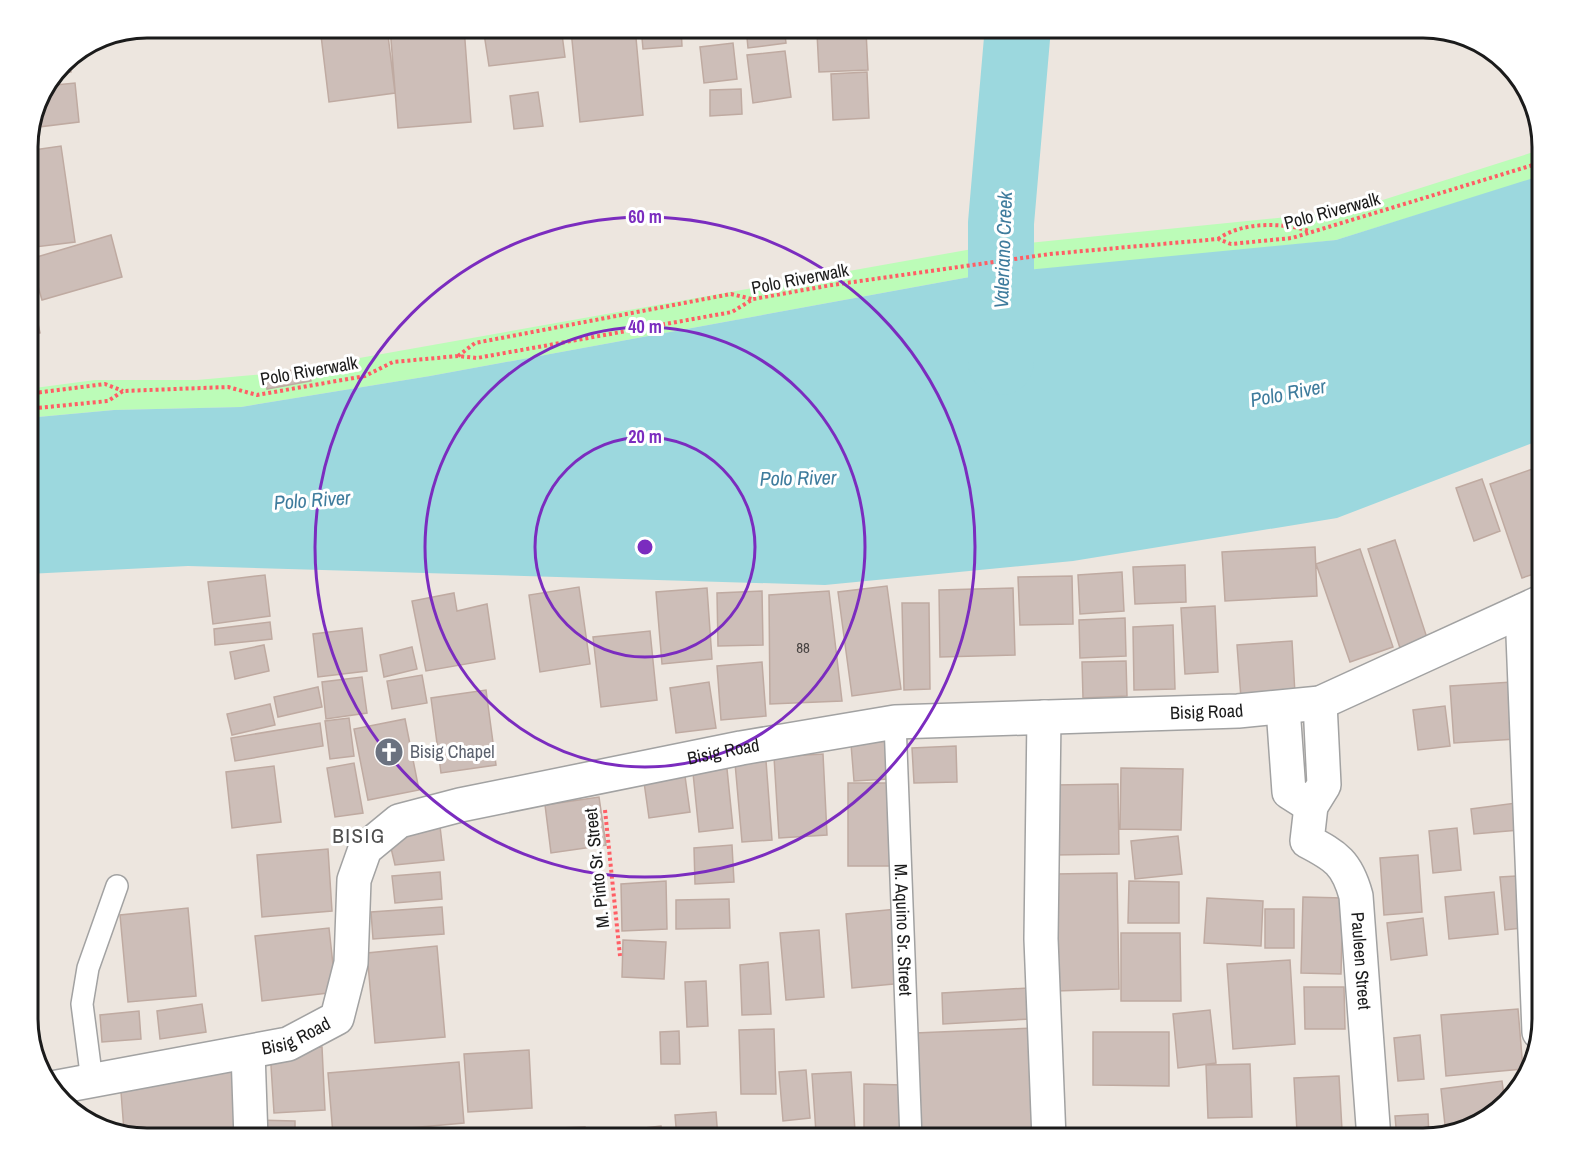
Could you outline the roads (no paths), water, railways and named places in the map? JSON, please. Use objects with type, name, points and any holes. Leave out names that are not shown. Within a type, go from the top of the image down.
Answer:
[{"type":"street","name":"Bisig Road","points":[[61,1086],[288,1044],[337,1018],[351,963],[354,880],[365,849],[399,821],[460,804],[741,748],[895,722],[1283,708],[1320,703],[1532,606]]},
{"type":"street","name":"Pauleen Street","points":[[1320,703],[1324,785],[1311,806],[1307,841],[1335,855],[1350,874],[1356,896],[1373,1128]]},
{"type":"street","points":[[1283,708],[1289,792],[1311,806]]},
{"type":"street","points":[[1044,717],[1041,939],[1049,1128]]},
{"type":"street","points":[[248,1052],[251,1128]]},
{"type":"lane","name":"M. Aquino Sr. Street","points":[[895,722],[911,1128]]},
{"type":"lane","points":[[92,1081],[82,1004],[88,968],[117,886]]},
{"type":"water","name":"Polo River","points":[[1532,178],[1532,443],[1337,518],[1073,561],[825,585],[188,566],[38,573],[38,417],[114,410],[241,407],[430,376],[986,274],[1336,240]]},
{"type":"waterway","name":"Valeriano Creek","points":[[1001,362],[1001,223],[1017,38]]},
{"type":"place","name":"Bisig Chapel","points":[[389,752]]},
{"type":"district","name":"BISIG","points":[[359,836]]}]
